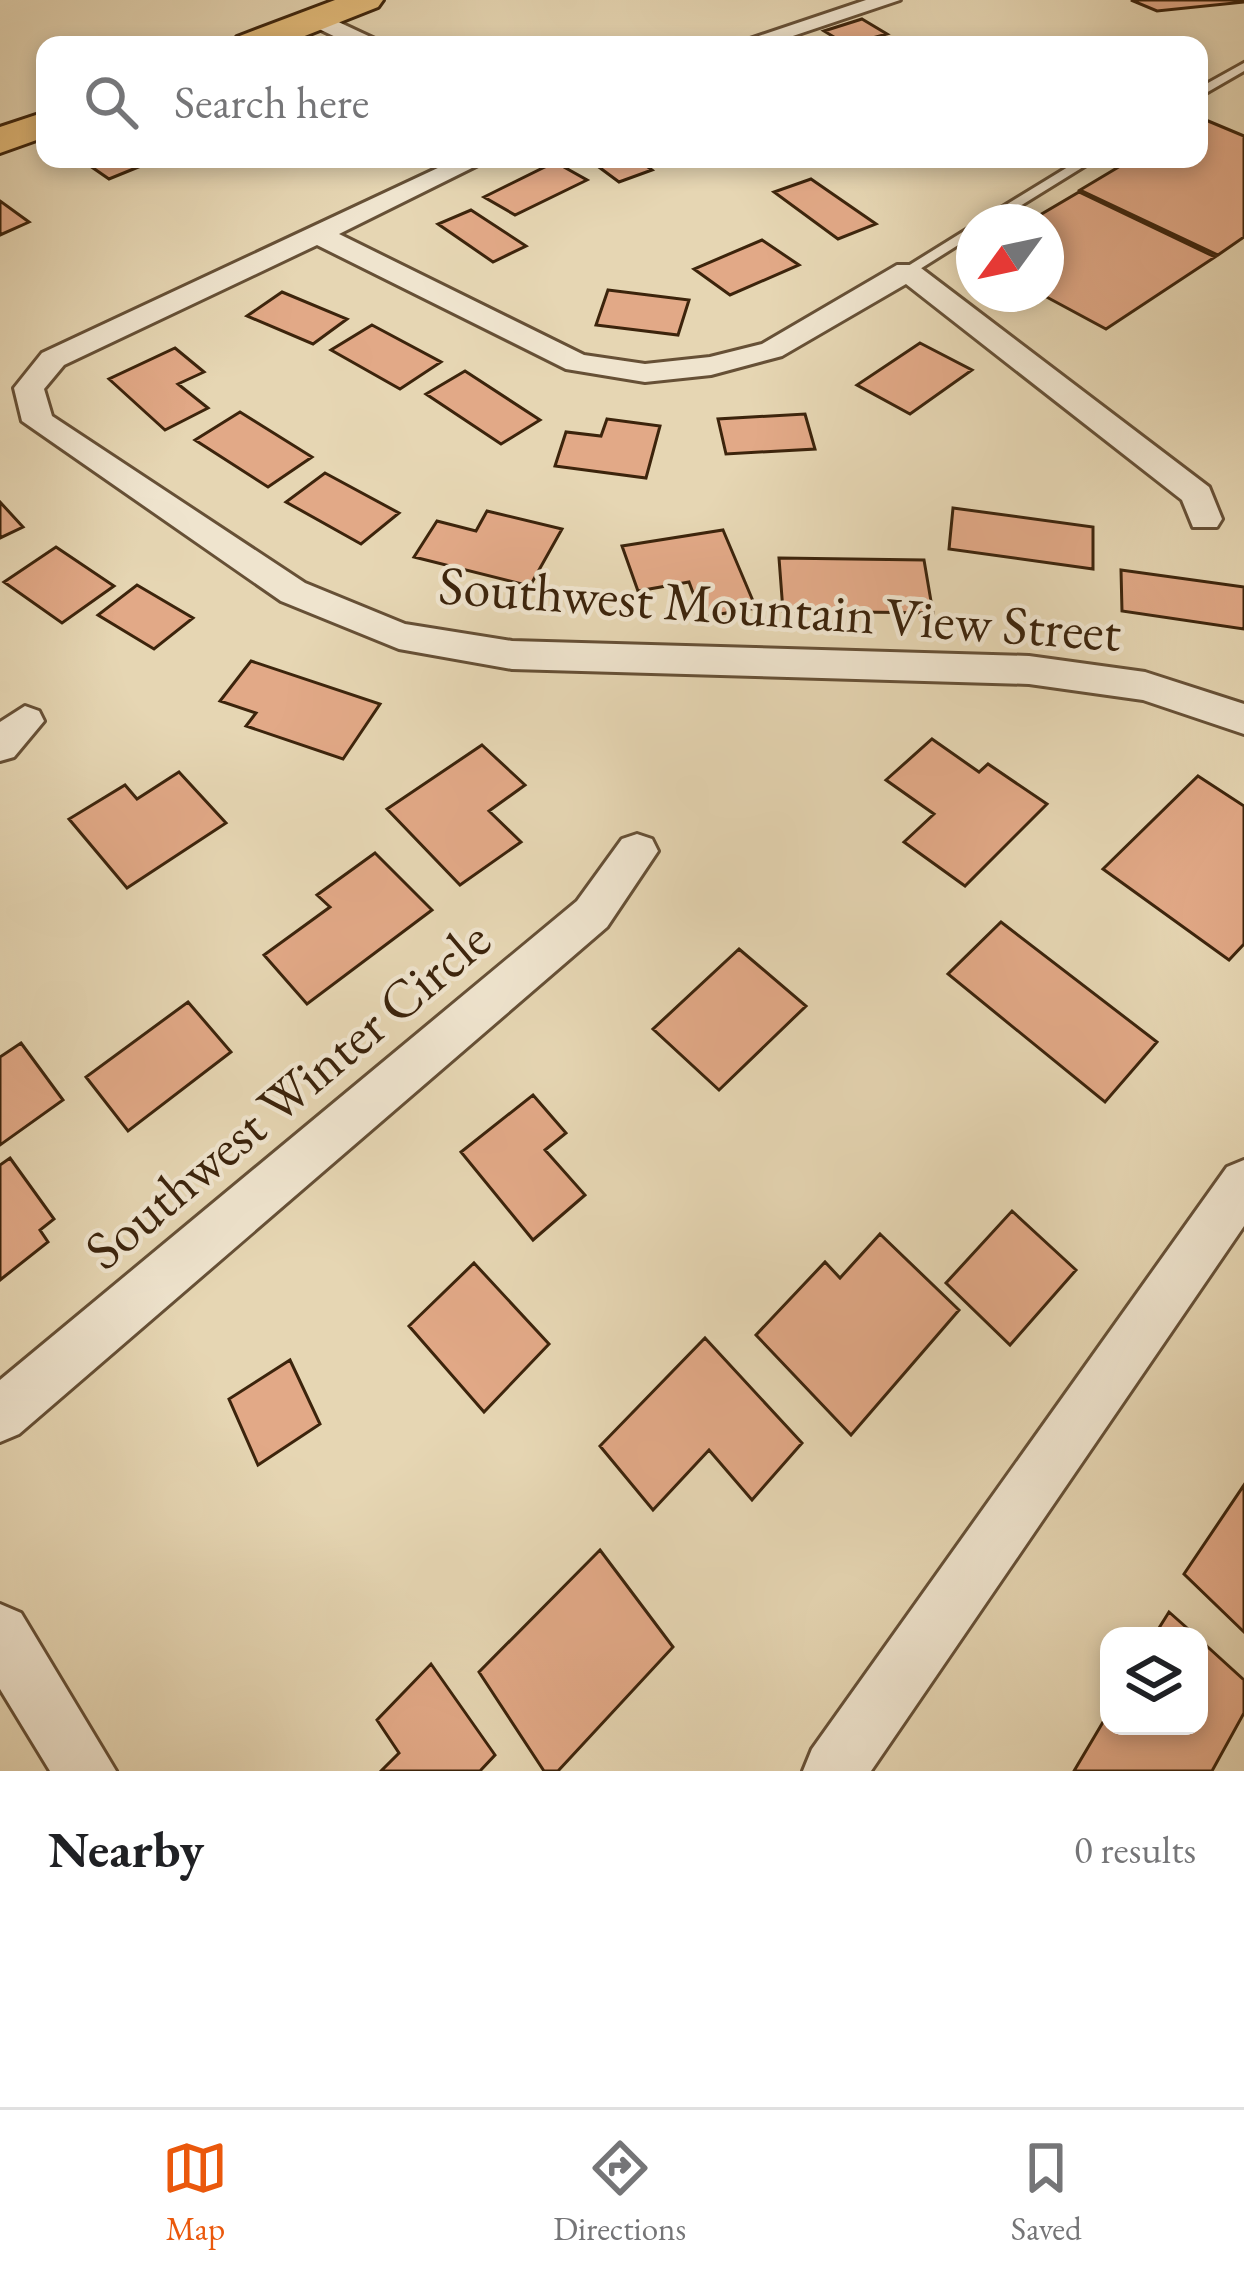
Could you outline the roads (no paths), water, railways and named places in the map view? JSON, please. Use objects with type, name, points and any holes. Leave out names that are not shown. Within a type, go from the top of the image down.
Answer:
[{"type":"main road","points":[[274,36],[366,0]]},
{"type":"main road","points":[[0,141],[36,127]]},
{"type":"street","points":[[772,36],[889,0]]},
{"type":"street","points":[[317,20],[350,36]]},
{"type":"street","points":[[319,235],[458,168]]},
{"type":"street","points":[[319,235],[577,363],[645,373],[711,366],[772,350],[907,272],[1197,495],[1205,519]]},
{"type":"street","name":"Southwest Mountain View Street","points":[[319,235],[53,359],[29,388],[38,421],[293,592],[400,636],[512,655],[1029,670],[1145,686],[1244,719]]},
{"type":"street","name":"Southwest Winter Circle","points":[[0,1415],[592,914],[637,851]]},
{"type":"street","points":[[834,1771],[1244,1184]]},
{"type":"street","points":[[0,1634],[86,1771]]},
{"type":"lane","points":[[1208,88],[1244,66]]},
{"type":"lane","points":[[1015,204],[1075,168]]},
{"type":"lane","points":[[907,272],[956,241]]}]
